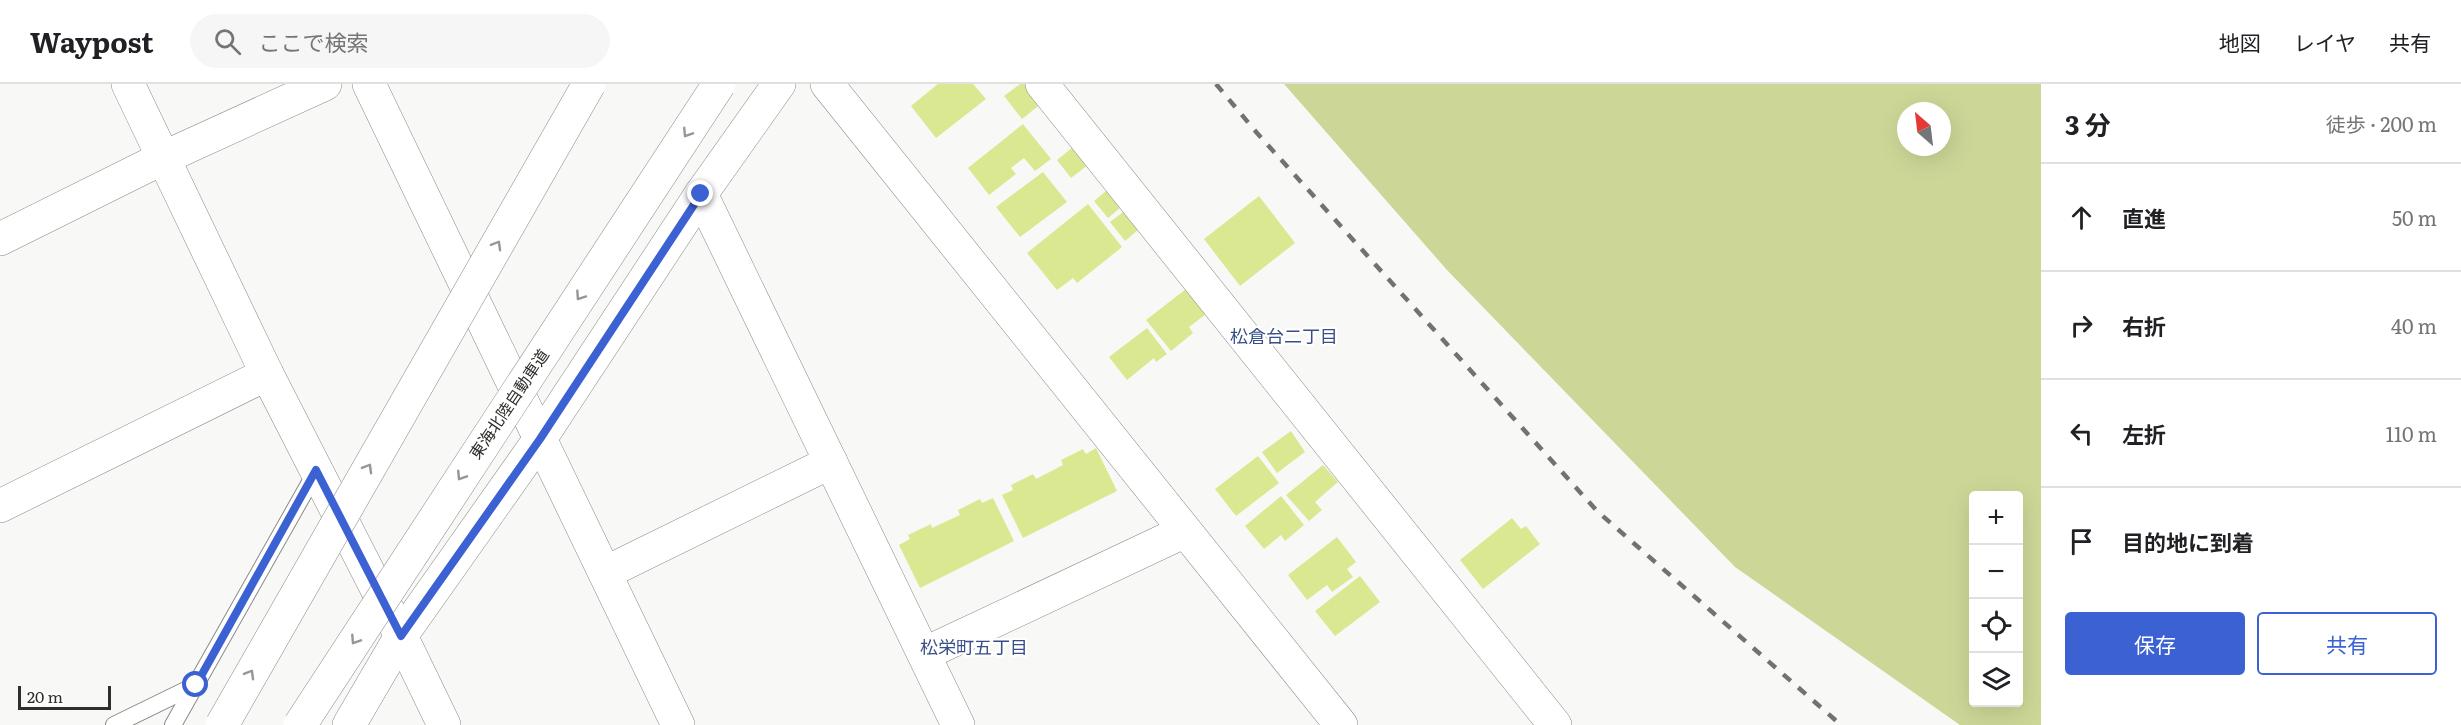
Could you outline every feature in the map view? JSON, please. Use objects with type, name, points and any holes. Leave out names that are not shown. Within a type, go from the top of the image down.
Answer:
[{"type":"main road","points":[[128,84],[267,374],[444,725]]},
{"type":"main road","points":[[0,239],[164,158],[325,84]]},
{"type":"main road","points":[[369,84],[678,725]]},
{"type":"main road","points":[[222,725],[589,84]]},
{"type":"main road","name":"東海北陸自動車道","points":[[300,725],[719,84]]},
{"type":"main road","points":[[350,725],[401,636],[540,439],[701,194],[779,84]]},
{"type":"main road","points":[[827,84],[1185,531],[1327,721]]},
{"type":"main road","points":[[1042,84],[1556,725]]},
{"type":"main road","points":[[701,194],[958,725]]},
{"type":"main road","points":[[0,506],[267,374]]},
{"type":"main road","points":[[605,573],[831,462]]},
{"type":"main road","points":[[924,654],[1185,531]]},
{"type":"lane","points":[[173,725],[316,470]]},
{"type":"lane","points":[[114,725],[196,685]]},
{"type":"green space","points":[[1284,84],[2041,84],[2041,725],[1960,725],[1735,567],[1447,270]]},
{"type":"building","points":[[938,84],[973,84],[986,99],[936,138],[911,106]]},
{"type":"building","points":[[1020,84],[1028,84],[1042,103],[1022,119],[1004,96]]},
{"type":"building","points":[[1023,124],[1051,159],[1035,171],[1024,158],[1011,168],[1016,174],[989,195],[968,168]]},
{"type":"building","points":[[1073,147],[1088,165],[1071,178],[1057,160]]},
{"type":"building","points":[[1043,172],[1067,202],[1020,237],[996,207]]},
{"type":"building","points":[[1106,191],[1120,208],[1108,218],[1094,201]]},
{"type":"building","points":[[1259,196],[1295,243],[1240,286],[1204,239]]},
{"type":"building","points":[[1088,204],[1122,247],[1077,283],[1073,278],[1057,290],[1027,253]]},
{"type":"building","points":[[1123,212],[1138,230],[1125,241],[1110,222]]},
{"type":"building","points":[[1186,289],[1206,314],[1189,327],[1193,333],[1171,351],[1146,320]]},
{"type":"building","points":[[1147,328],[1167,354],[1156,362],[1154,358],[1127,380],[1109,357]]},
{"type":"building","points":[[1291,431],[1305,452],[1277,473],[1262,452]]},
{"type":"building","points":[[1096,448],[1117,491],[1023,538],[1002,495],[1013,490],[1011,485],[1033,474],[1036,479],[1063,465],[1061,460],[1083,449],[1086,454]]},
{"type":"building","points":[[1258,456],[1279,483],[1236,516],[1215,489]]},
{"type":"building","points":[[1323,465],[1338,482],[1315,502],[1322,510],[1309,521],[1286,495]]},
{"type":"building","points":[[1281,496],[1304,525],[1285,541],[1281,535],[1264,549],[1245,526]]},
{"type":"building","points":[[993,498],[1014,541],[920,588],[899,545],[910,539],[908,535],[931,524],[932,528],[960,515],[958,510],[980,499],[982,503]]},
{"type":"building","points":[[1512,518],[1521,529],[1526,526],[1540,544],[1483,589],[1460,560]]},
{"type":"building","points":[[1337,537],[1356,562],[1347,569],[1353,577],[1332,592],[1327,585],[1307,600],[1288,575]]},
{"type":"building","points":[[1360,576],[1380,602],[1335,636],[1315,611]]},
{"type":"railway","points":[[1216,84],[1257,133],[1597,511],[1841,725]]},
{"type":"district","name":"松倉台二丁目","points":[[1284,337]]},
{"type":"district","name":"松栄町五丁目","points":[[974,648]]},
{"type":"route","points":[[196,685],[316,470],[401,636],[540,439],[701,194]]}]
